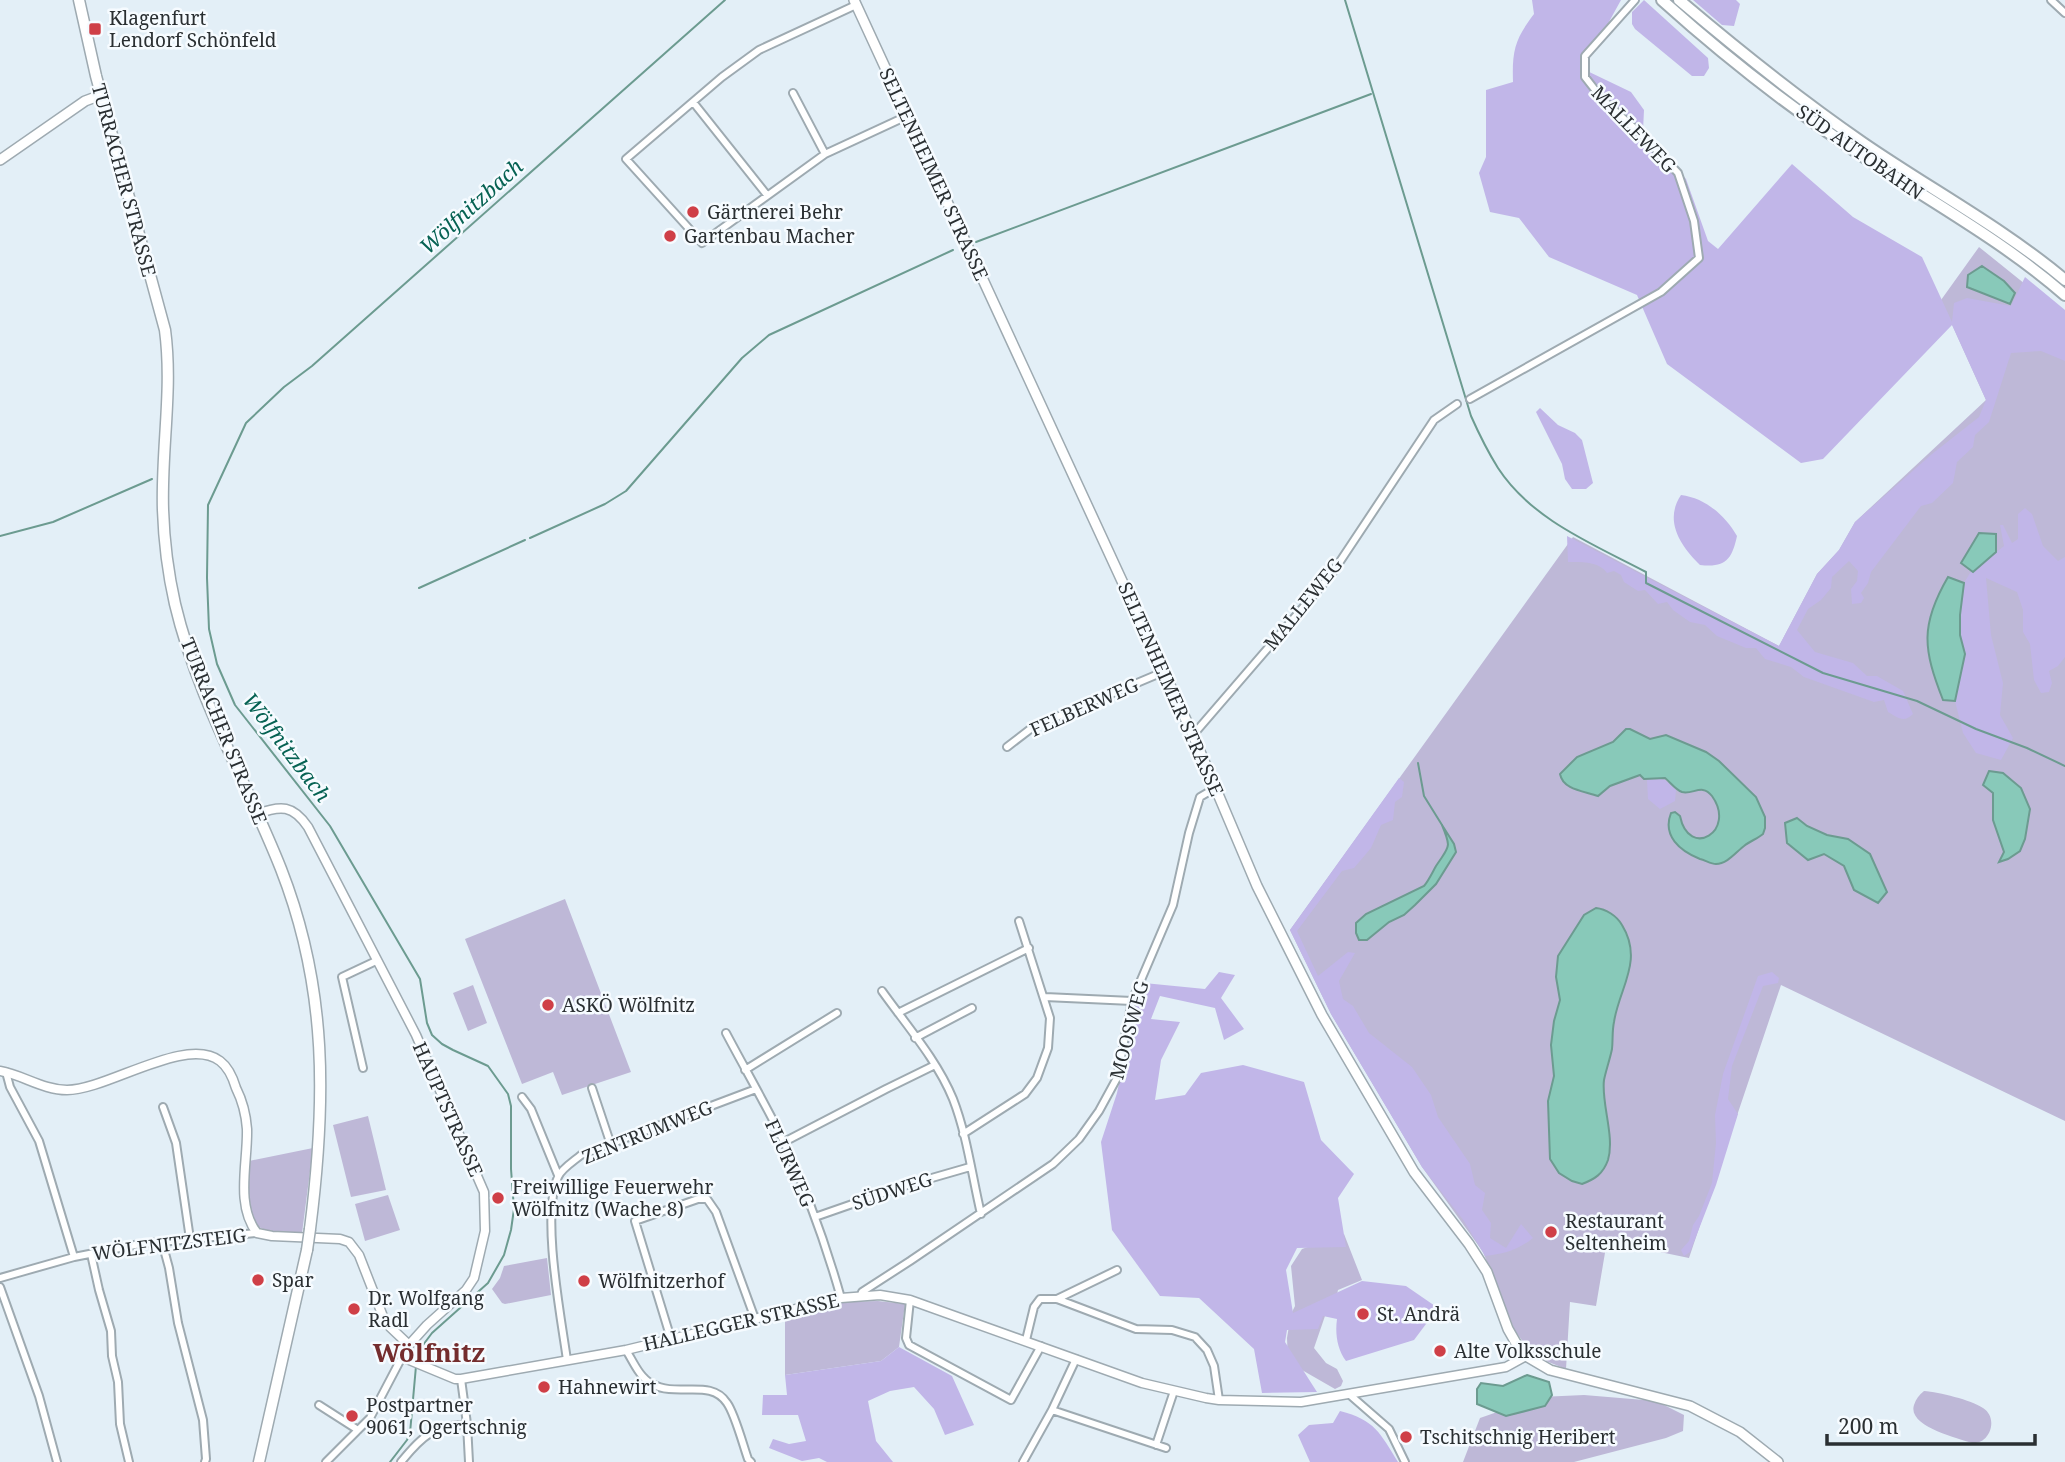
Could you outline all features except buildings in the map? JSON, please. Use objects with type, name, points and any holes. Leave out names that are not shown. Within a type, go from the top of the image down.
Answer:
[{"type":"highway","name":"SÜD AUTOBAHN","points":[[1662,0],[1792,106],[1853,150],[2000,246],[2065,295]]},
{"type":"highway","name":"SÜD AUTOBAHN","points":[[1679,0],[1801,99],[2065,280]]},
{"type":"main road","name":"TURRACHER STRASSE","points":[[79,0],[101,95],[165,330],[169,374],[163,509],[167,561],[176,606],[197,674],[281,870],[307,954],[314,991],[321,1068],[318,1167],[307,1250],[259,1462]]},
{"type":"main road","name":"SELTENHEIMER STRASSE","points":[[855,2],[1193,734],[1257,886],[1322,1015],[1414,1171],[1487,1272],[1508,1329],[1526,1356]]},
{"type":"main road","points":[[0,160],[85,101],[101,95]]},
{"type":"main road","points":[[1526,1356],[1543,1367],[1563,1374],[1690,1406],[1740,1432],[1778,1462]]},
{"type":"street","name":"MALLEWEG","points":[[1470,398],[1661,292],[1699,258],[1694,221],[1678,173],[1603,100],[1585,77],[1585,56],[1634,0]]},
{"type":"street","points":[[2050,0],[2065,13]]},
{"type":"street","points":[[855,2],[759,50],[722,77],[626,159],[702,243],[825,154],[907,116]]},
{"type":"street","points":[[793,93],[825,154]]},
{"type":"street","points":[[693,102],[767,195]]},
{"type":"street","name":"MALLEWEG","points":[[1193,734],[1331,575],[1434,420],[1457,404]]},
{"type":"street","name":"FELBERWEG","points":[[1007,747],[1033,727],[1163,672]]},
{"type":"street","name":"MOOSWEG","points":[[861,1295],[1053,1164],[1090,1125],[1117,1078],[1132,1001],[1173,905],[1200,797],[1212,790],[1215,783]]},
{"type":"street","name":"HAUPTSTRASSE","points":[[257,814],[279,808],[296,812],[302,818],[416,1035],[481,1185],[485,1211],[485,1231],[477,1271],[471,1284],[410,1345],[401,1357],[374,1411],[326,1462]]},
{"type":"street","points":[[963,1134],[1030,1089],[1037,1079],[1048,1048],[1050,1018],[1019,921]]},
{"type":"street","points":[[898,1013],[1029,948]]},
{"type":"street","points":[[363,1068],[342,977],[376,961]]},
{"type":"street","points":[[882,992],[935,1065],[951,1096],[963,1134],[981,1214]]},
{"type":"street","points":[[1045,997],[1132,1001]]},
{"type":"street","points":[[915,1038],[972,1008]]},
{"type":"street","points":[[745,1070],[837,1013]]},
{"type":"street","name":"FLURWEG","points":[[726,1033],[784,1142],[815,1217],[841,1298]]},
{"type":"street","points":[[3,1072],[50,1088],[66,1090],[101,1083],[177,1056],[200,1054],[213,1056],[222,1062],[232,1076],[247,1127],[245,1194],[250,1224],[257,1233],[272,1236],[340,1238],[349,1242],[359,1255],[384,1319],[410,1345]]},
{"type":"street","points":[[784,1142],[935,1065]]},
{"type":"street","points":[[3,1072],[39,1140],[74,1257]]},
{"type":"street","points":[[592,1088],[611,1145]]},
{"type":"street","name":"ZENTRUMWEG","points":[[558,1175],[581,1156],[756,1089]]},
{"type":"street","points":[[522,1097],[531,1109],[558,1175],[552,1207],[554,1254],[567,1360]]},
{"type":"street","points":[[163,1107],[176,1143],[190,1239]]},
{"type":"street","name":"SÜDWEG","points":[[815,1217],[904,1186],[970,1167]]},
{"type":"street","points":[[670,1339],[635,1221],[698,1199],[707,1199],[716,1212],[755,1319]]},
{"type":"street","name":"WÖLFNITZSTEIG","points":[[0,1278],[74,1257],[140,1244],[257,1233]]},
{"type":"street","points":[[162,1242],[178,1323],[203,1420],[205,1462]]},
{"type":"street","points":[[91,1254],[111,1331],[120,1424],[128,1462]]},
{"type":"street","points":[[1057,1299],[1117,1270]]},
{"type":"street","points":[[0,1287],[39,1396],[57,1462]]},
{"type":"street","name":"HALLEGGER STRASSE","points":[[401,1357],[461,1379],[626,1349],[861,1295],[910,1300],[1142,1382],[1219,1400],[1301,1402],[1350,1395],[1506,1367],[1526,1356]]},
{"type":"street","points":[[1026,1340],[1034,1307],[1040,1299],[1057,1299],[1136,1329],[1172,1330],[1195,1337],[1207,1350],[1214,1366],[1219,1400]]},
{"type":"street","points":[[910,1300],[906,1339],[909,1345],[1011,1400],[1041,1346]]},
{"type":"street","points":[[626,1349],[637,1370],[650,1384],[673,1391],[715,1391],[728,1403],[751,1462]]},
{"type":"street","points":[[1023,1462],[1076,1359]]},
{"type":"street","points":[[461,1379],[469,1462]]},
{"type":"street","points":[[1156,1445],[1174,1391]]},
{"type":"street","points":[[1350,1395],[1389,1429],[1405,1462]]},
{"type":"street","points":[[320,1405],[359,1430]]},
{"type":"street","points":[[1052,1410],[1166,1448]]},
{"type":"street","points":[[401,1462],[416,1443],[429,1433],[444,1427],[467,1424]]},
{"type":"shaded area","points":[[1532,0],[1621,0],[1583,69],[1631,92],[1644,110],[1643,131],[1686,179],[1708,241],[1718,249],[1792,164],[1853,217],[1922,257],[1952,322],[1954,303],[1967,298],[2011,306],[2025,277],[2065,310],[2065,361],[2041,351],[2011,353],[1989,422],[1975,435],[1973,447],[1957,462],[1953,483],[1932,503],[1921,506],[1871,572],[1861,593],[1864,598],[1861,603],[1852,604],[1851,589],[1857,581],[1858,571],[1849,561],[1832,577],[1831,588],[1821,600],[1808,609],[1797,630],[1815,652],[1853,663],[1867,676],[1877,676],[1903,691],[1913,714],[1910,717],[1901,719],[1888,712],[1884,700],[1874,702],[1804,677],[1791,667],[1765,659],[1756,648],[1746,648],[1717,636],[1705,625],[1690,622],[1667,602],[1658,604],[1645,590],[1638,591],[1614,571],[1607,573],[1595,564],[1568,562],[1567,536],[1779,646],[1817,574],[1839,550],[1855,522],[1932,454],[1979,417],[1986,400],[1952,325],[1823,459],[1801,463],[1667,364],[1637,295],[1549,257],[1519,218],[1490,212],[1479,173],[1486,157],[1486,90],[1513,82],[1514,53],[1519,38],[1534,14]]},
{"type":"shaded area","points":[[1644,0],[1708,58],[1709,68],[1704,76],[1692,76],[1635,29],[1632,12]]},
{"type":"shaded area","points":[[1693,0],[1736,0],[1740,4],[1734,26],[1722,25]]},
{"type":"shaded area","points":[[1979,247],[2065,316],[2065,1121],[1781,985],[1689,1258],[1607,1241],[1596,1306],[1570,1302],[1566,1369],[1541,1359],[1515,1331],[1483,1252],[1422,1167],[1331,1014],[1290,930],[1573,537],[1779,646],[1817,574],[1839,550],[1855,522],[1986,400],[1941,300]]},
{"type":"shaded area","points":[[1982,266],[2004,281],[2015,293],[2010,304],[1967,287],[1968,275]]},
{"type":"shaded area","points":[[1540,408],[1558,425],[1575,433],[1582,440],[1593,483],[1586,489],[1572,489],[1565,479],[1562,464],[1536,412]]},
{"type":"shaded area","points":[[1681,495],[1714,509],[1727,521],[1737,536],[1733,551],[1722,563],[1700,565],[1681,542],[1674,524],[1674,515]]},
{"type":"shaded area","points":[[2025,508],[2032,514],[2043,546],[2058,561],[2065,557],[2065,657],[2058,666],[2049,671],[2052,683],[2049,692],[2041,693],[2034,680],[2030,644],[2023,632],[2023,610],[2017,592],[1986,578],[1991,635],[2003,683],[2000,715],[2013,738],[2001,760],[1976,753],[1963,733],[1955,701],[1965,654],[1960,635],[1960,614],[1964,583],[1970,573],[2004,546],[2000,525],[2003,525],[2012,543],[2018,539],[2018,514]]},
{"type":"shaded area","points":[[1979,533],[1996,534],[1996,552],[1973,572],[1961,563]]},
{"type":"shaded area","points":[[1948,577],[1964,583],[1960,635],[1965,654],[1955,701],[1943,700],[1928,651],[1929,624],[1933,609]]},
{"type":"shaded area","points":[[1626,729],[1650,739],[1666,735],[1706,752],[1719,761],[1756,797],[1765,817],[1763,834],[1724,862],[1712,863],[1693,856],[1680,847],[1669,829],[1671,813],[1675,812],[1692,836],[1709,836],[1719,820],[1718,809],[1712,796],[1705,790],[1682,792],[1665,778],[1644,779],[1640,775],[1610,786],[1598,796],[1565,783],[1560,774],[1577,757],[1613,742]]},
{"type":"shaded area","points":[[1989,771],[2003,773],[2021,788],[2030,809],[2020,851],[1999,862],[2004,852],[1993,820],[1993,793],[1983,785]]},
{"type":"shaded area","points":[[1399,778],[1404,782],[1402,797],[1395,802],[1393,820],[1381,825],[1371,848],[1354,868],[1342,871],[1297,931],[1318,976],[1348,952],[1355,953],[1339,981],[1343,999],[1353,1006],[1369,1033],[1412,1067],[1431,1095],[1438,1117],[1470,1164],[1475,1185],[1485,1193],[1482,1210],[1491,1223],[1490,1238],[1506,1248],[1521,1224],[1533,1238],[1498,1254],[1485,1256],[1464,1221],[1422,1167],[1331,1014],[1290,930]]},
{"type":"shaded area","points":[[1661,779],[1676,790],[1675,801],[1660,809],[1648,799],[1647,780]]},
{"type":"shaded area","points":[[1797,818],[1827,835],[1848,839],[1870,854],[1887,892],[1878,903],[1854,890],[1844,866],[1824,854],[1808,860],[1787,843],[1785,823]]},
{"type":"shaded area","points":[[1442,825],[1456,852],[1436,884],[1404,915],[1389,922],[1367,940],[1359,940],[1356,923],[1366,914],[1426,884],[1448,847]]},
{"type":"shaded area","name":"ASKÖ Wölfnitz","points":[[565,899],[631,1072],[562,1095],[553,1072],[522,1084],[465,939]]},
{"type":"shaded area","points":[[1596,908],[1611,914],[1622,925],[1631,951],[1628,974],[1613,1025],[1612,1049],[1604,1080],[1610,1151],[1604,1169],[1582,1184],[1559,1173],[1550,1159],[1548,1101],[1554,1076],[1551,1045],[1560,1000],[1556,977],[1558,956],[1584,915]]},
{"type":"shaded area","points":[[1219,972],[1235,975],[1221,998],[1244,1029],[1224,1040],[1215,1008],[1160,996],[1151,1019],[1180,1022],[1161,1060],[1155,1100],[1185,1095],[1201,1073],[1243,1065],[1304,1082],[1321,1140],[1354,1174],[1338,1198],[1346,1247],[1297,1248],[1286,1270],[1293,1313],[1362,1281],[1406,1286],[1438,1308],[1414,1340],[1346,1361],[1337,1341],[1337,1319],[1323,1316],[1318,1329],[1287,1330],[1285,1342],[1317,1392],[1262,1393],[1254,1349],[1199,1298],[1160,1296],[1112,1230],[1101,1142],[1117,1093],[1133,1015],[1144,983],[1205,989]]},
{"type":"shaded area","points":[[1772,972],[1779,978],[1778,983],[1763,986],[1732,1066],[1728,1099],[1738,1114],[1716,1185],[1690,1252],[1684,1256],[1681,1250],[1689,1241],[1693,1225],[1712,1183],[1716,1143],[1715,1115],[1723,1074],[1758,976]]},
{"type":"shaded area","points":[[473,985],[487,1023],[468,1031],[453,993]]},
{"type":"shaded area","points":[[368,1116],[386,1190],[351,1197],[333,1125]]},
{"type":"shaded area","points":[[313,1148],[302,1233],[272,1232],[256,1225],[249,1209],[249,1161]]},
{"type":"shaded area","points":[[388,1195],[400,1230],[365,1241],[355,1204]]},
{"type":"shaded area","points":[[1344,1234],[1362,1280],[1338,1290],[1333,1312],[1325,1316],[1314,1348],[1326,1363],[1337,1369],[1343,1381],[1341,1386],[1335,1389],[1288,1362],[1287,1338],[1295,1306],[1291,1266],[1302,1249]]},
{"type":"shaded area","points":[[547,1258],[551,1295],[502,1303],[492,1289],[504,1266]]},
{"type":"shaded area","points":[[878,1301],[905,1304],[899,1347],[881,1361],[785,1375],[785,1316],[840,1302]]},
{"type":"shaded area","points":[[899,1347],[952,1376],[974,1425],[945,1435],[934,1409],[914,1387],[890,1391],[868,1401],[876,1441],[893,1462],[827,1462],[819,1458],[802,1461],[769,1448],[773,1439],[789,1444],[806,1441],[798,1415],[762,1415],[763,1395],[787,1395],[785,1375],[881,1361]]},
{"type":"shaded area","points":[[1527,1375],[1549,1382],[1552,1395],[1545,1406],[1506,1416],[1477,1404],[1477,1389],[1481,1383],[1503,1386]]},
{"type":"shaded area","points":[[1924,1391],[1955,1397],[1983,1408],[1991,1418],[1988,1435],[1984,1440],[1972,1443],[1925,1425],[1914,1412],[1914,1405]]},
{"type":"shaded area","points":[[1584,1395],[1656,1401],[1684,1415],[1683,1431],[1574,1462],[1463,1462],[1480,1418],[1540,1397]]},
{"type":"shaded area","points":[[1340,1411],[1369,1423],[1398,1462],[1310,1462],[1298,1435],[1309,1425],[1333,1423]]},
{"type":"waterway","name":"Wölfnitzbach","points":[[417,1361],[423,1345],[432,1333],[488,1283],[504,1255],[514,1209],[511,1106],[508,1094],[488,1066],[442,1044],[432,1035],[427,1023],[420,979],[330,826],[235,705],[217,664],[209,629],[208,505],[246,423],[725,0]]},
{"type":"waterway","points":[[1345,0],[1471,416],[1494,462],[1512,486],[1528,502],[1565,529],[1646,572],[1646,583],[1823,673],[1917,701],[2065,766]]},
{"type":"waterway","points":[[976,242],[1371,94]]},
{"type":"waterway","points":[[530,538],[605,504],[626,491],[742,358],[769,335],[953,250]]},
{"type":"waterway","points":[[0,536],[53,522],[152,479]]},
{"type":"waterway","points":[[419,588],[525,540]]},
{"type":"waterway","points":[[1418,763],[1424,796],[1442,825]]},
{"type":"waterway","name":"Wölfnitzbach","points":[[390,1462],[410,1433],[416,1366]]},
{"type":"place","name":"Klagenfurt Lendorf Schönfeld","points":[[95,29]]},
{"type":"place","name":"Gärtnerei Behr","points":[[693,212]]},
{"type":"place","name":"Gartenbau Macher","points":[[670,236]]},
{"type":"place","name":"ASKÖ Wölfnitz","points":[[548,1005]]},
{"type":"place","name":"Freiwillige Feuerwehr Wölfnitz (Wache 8)","points":[[498,1198]]},
{"type":"place","name":"Restaurant Seltenheim","points":[[1551,1232]]},
{"type":"place","name":"Spar","points":[[258,1280]]},
{"type":"place","name":"Wölfnitzerhof","points":[[584,1281]]},
{"type":"place","name":"Dr. Wolfgang Radl","points":[[354,1309]]},
{"type":"place","name":"St. Andrä","points":[[1363,1314]]},
{"type":"place","name":"Alte Volksschule","points":[[1440,1351]]},
{"type":"place","name":"Hahnewirt","points":[[544,1387]]},
{"type":"place","name":"Postpartner 9061, Ogertschnig","points":[[352,1416]]},
{"type":"place","name":"Tschitschnig Heribert","points":[[1406,1437]]},
{"type":"district","name":"Wölfnitz","points":[[429,1352]]}]
